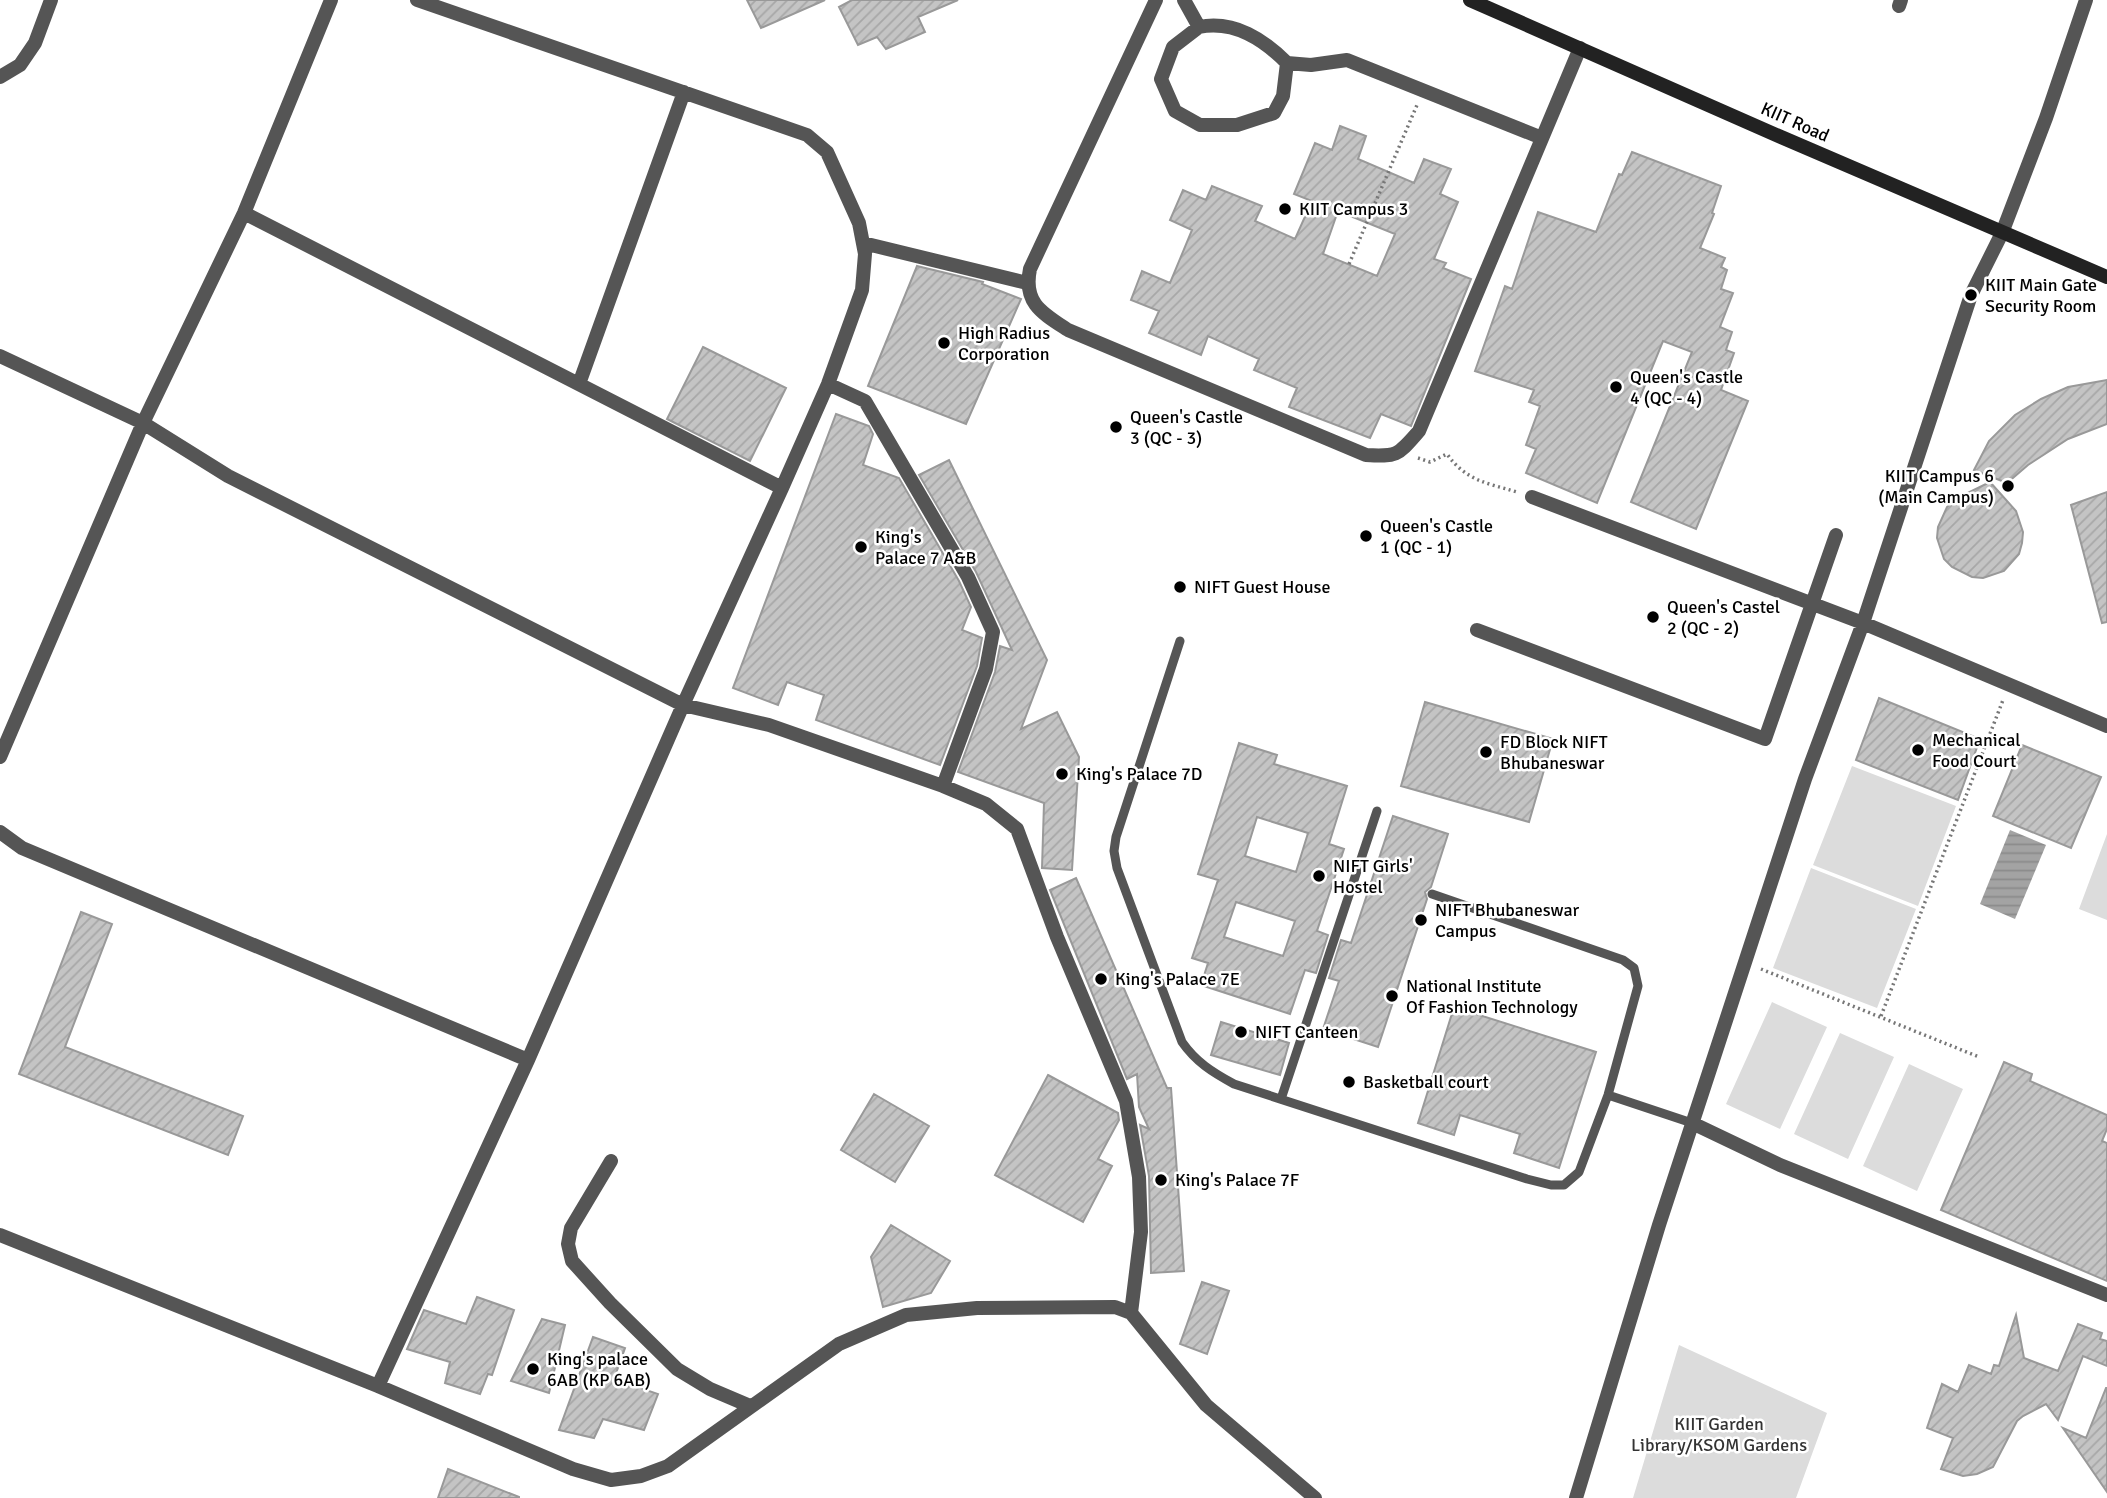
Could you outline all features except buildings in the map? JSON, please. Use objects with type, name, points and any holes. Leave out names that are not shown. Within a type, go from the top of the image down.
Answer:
[{"type":"main road","name":"KIIT Road","points":[[1471,0],[2107,277]]},
{"type":"street","points":[[0,77],[20,65],[35,43],[51,0]]},
{"type":"street","points":[[0,757],[144,423],[244,212],[331,0]]},
{"type":"street","points":[[378,1386],[528,1060],[828,384],[862,290],[865,254],[859,223],[827,152],[807,135],[417,0]]},
{"type":"street","points":[[1156,0],[1030,269],[1027,282],[1032,300],[1043,314],[1068,330],[1366,455],[1389,456],[1401,452],[1419,431],[1580,48]]},
{"type":"street","points":[[1184,0],[1199,27]]},
{"type":"street","points":[[1576,1498],[1692,1123],[1805,779],[1863,623],[1971,295],[2002,233],[2046,118],[2086,0]]},
{"type":"street","points":[[1287,63],[1283,96],[1274,113],[1237,125],[1200,125],[1175,111],[1161,79],[1173,47],[1199,27],[1212,24],[1250,33],[1268,44],[1287,63],[1311,65],[1347,60],[1542,138]]},
{"type":"street","points":[[579,384],[684,92]]},
{"type":"street","points":[[244,212],[782,488]]},
{"type":"street","points":[[863,243],[1027,282]]},
{"type":"street","points":[[0,356],[144,423],[228,476],[684,705],[769,725],[943,786],[986,804],[1017,829],[1057,937],[1126,1101],[1139,1177],[1141,1232],[1131,1313]]},
{"type":"street","points":[[828,384],[865,401],[968,577],[993,632],[986,669],[943,786]]},
{"type":"street","points":[[1532,497],[1863,623],[2107,726]]},
{"type":"street","points":[[1477,630],[1765,739],[1836,535]]},
{"type":"street","points":[[0,832],[22,848],[528,1060]]},
{"type":"street","points":[[1692,1123],[1780,1165],[2107,1295]]},
{"type":"street","points":[[611,1161],[571,1228],[568,1244],[572,1261],[677,1369],[710,1389],[750,1406]]},
{"type":"street","points":[[0,1235],[378,1386],[573,1469],[611,1480],[642,1476],[668,1466],[839,1344],[906,1315],[976,1308],[1115,1307],[1131,1313],[1206,1405],[1315,1498]]},
{"type":"lane","points":[[1180,641],[1116,837],[1114,851],[1117,868],[1182,1042],[1194,1059],[1234,1084],[1551,1185],[1564,1185],[1579,1172],[1608,1095],[1638,986],[1634,968],[1623,960],[1432,894]]},
{"type":"lane","points":[[1281,1099],[1377,811]]},
{"type":"lane","points":[[1608,1095],[1692,1123]]},
{"type":"path","points":[[1349,264],[1412,119],[1422,89]]},
{"type":"path","points":[[1401,452],[1430,463],[1447,454],[1455,465],[1472,479],[1532,497]]},
{"type":"path","points":[[1881,1016],[2008,685]]},
{"type":"path","points":[[1744,962],[1979,1058]]},
{"type":"green space","points":[[1852,766],[1956,806],[1918,906],[1813,865]]},
{"type":"green space","points":[[2107,834],[2107,920],[2079,909]]},
{"type":"green space","points":[[1811,868],[1916,909],[1877,1008],[1773,968]]},
{"type":"green space","points":[[1772,1002],[1827,1027],[1780,1129],[1726,1104]]},
{"type":"green space","points":[[1840,1033],[1894,1057],[1848,1159],[1794,1134]]},
{"type":"green space","points":[[1909,1064],[1963,1089],[1917,1191],[1863,1166]]},
{"type":"green space","name":"KIIT Garden Library/KSOM Gardens","points":[[1679,1345],[1827,1413],[1796,1498],[1633,1498]]},
{"type":"shaded area","points":[[2010,830],[2046,845],[2015,919],[1980,904]]},
{"type":"place","name":"KIIT Campus 3","points":[[1285,209]]},
{"type":"place","name":"KIIT Main Gate Security Room","points":[[1971,295]]},
{"type":"place","name":"High Radius Corporation","points":[[944,343]]},
{"type":"place","name":"Queen's Castle 4 (QC - 4)","points":[[1616,387]]},
{"type":"place","name":"Queen's Castle 3 (QC - 3)","points":[[1116,427]]},
{"type":"place","name":"KIIT Campus 6 (Main Campus)","points":[[2008,486]]},
{"type":"place","name":"Queen's Castle 1 (QC - 1)","points":[[1366,536]]},
{"type":"place","name":"King's Palace 7 A&B","points":[[861,547]]},
{"type":"place","name":"NIFT Guest House","points":[[1180,587]]},
{"type":"place","name":"Queen's Castel 2 (QC - 2)","points":[[1653,617]]},
{"type":"place","name":"Mechanical Food Court","points":[[1918,750]]},
{"type":"place","name":"FD Block NIFT Bhubaneswar","points":[[1486,752]]},
{"type":"place","name":"King's Palace 7D","points":[[1062,774]]},
{"type":"place","name":"NIFT Girls' Hostel","points":[[1319,876]]},
{"type":"place","name":"NIFT Bhubaneswar Campus","points":[[1421,920]]},
{"type":"place","name":"King's Palace 7E","points":[[1101,979]]},
{"type":"place","name":"National Institute Of Fashion Technology","points":[[1392,996]]},
{"type":"place","name":"NIFT Canteen","points":[[1241,1032]]},
{"type":"place","name":"Basketball court","points":[[1349,1082]]},
{"type":"place","name":"King's Palace 7F","points":[[1161,1180]]},
{"type":"place","name":"King's palace 6AB (KP 6AB)","points":[[533,1369]]}]
